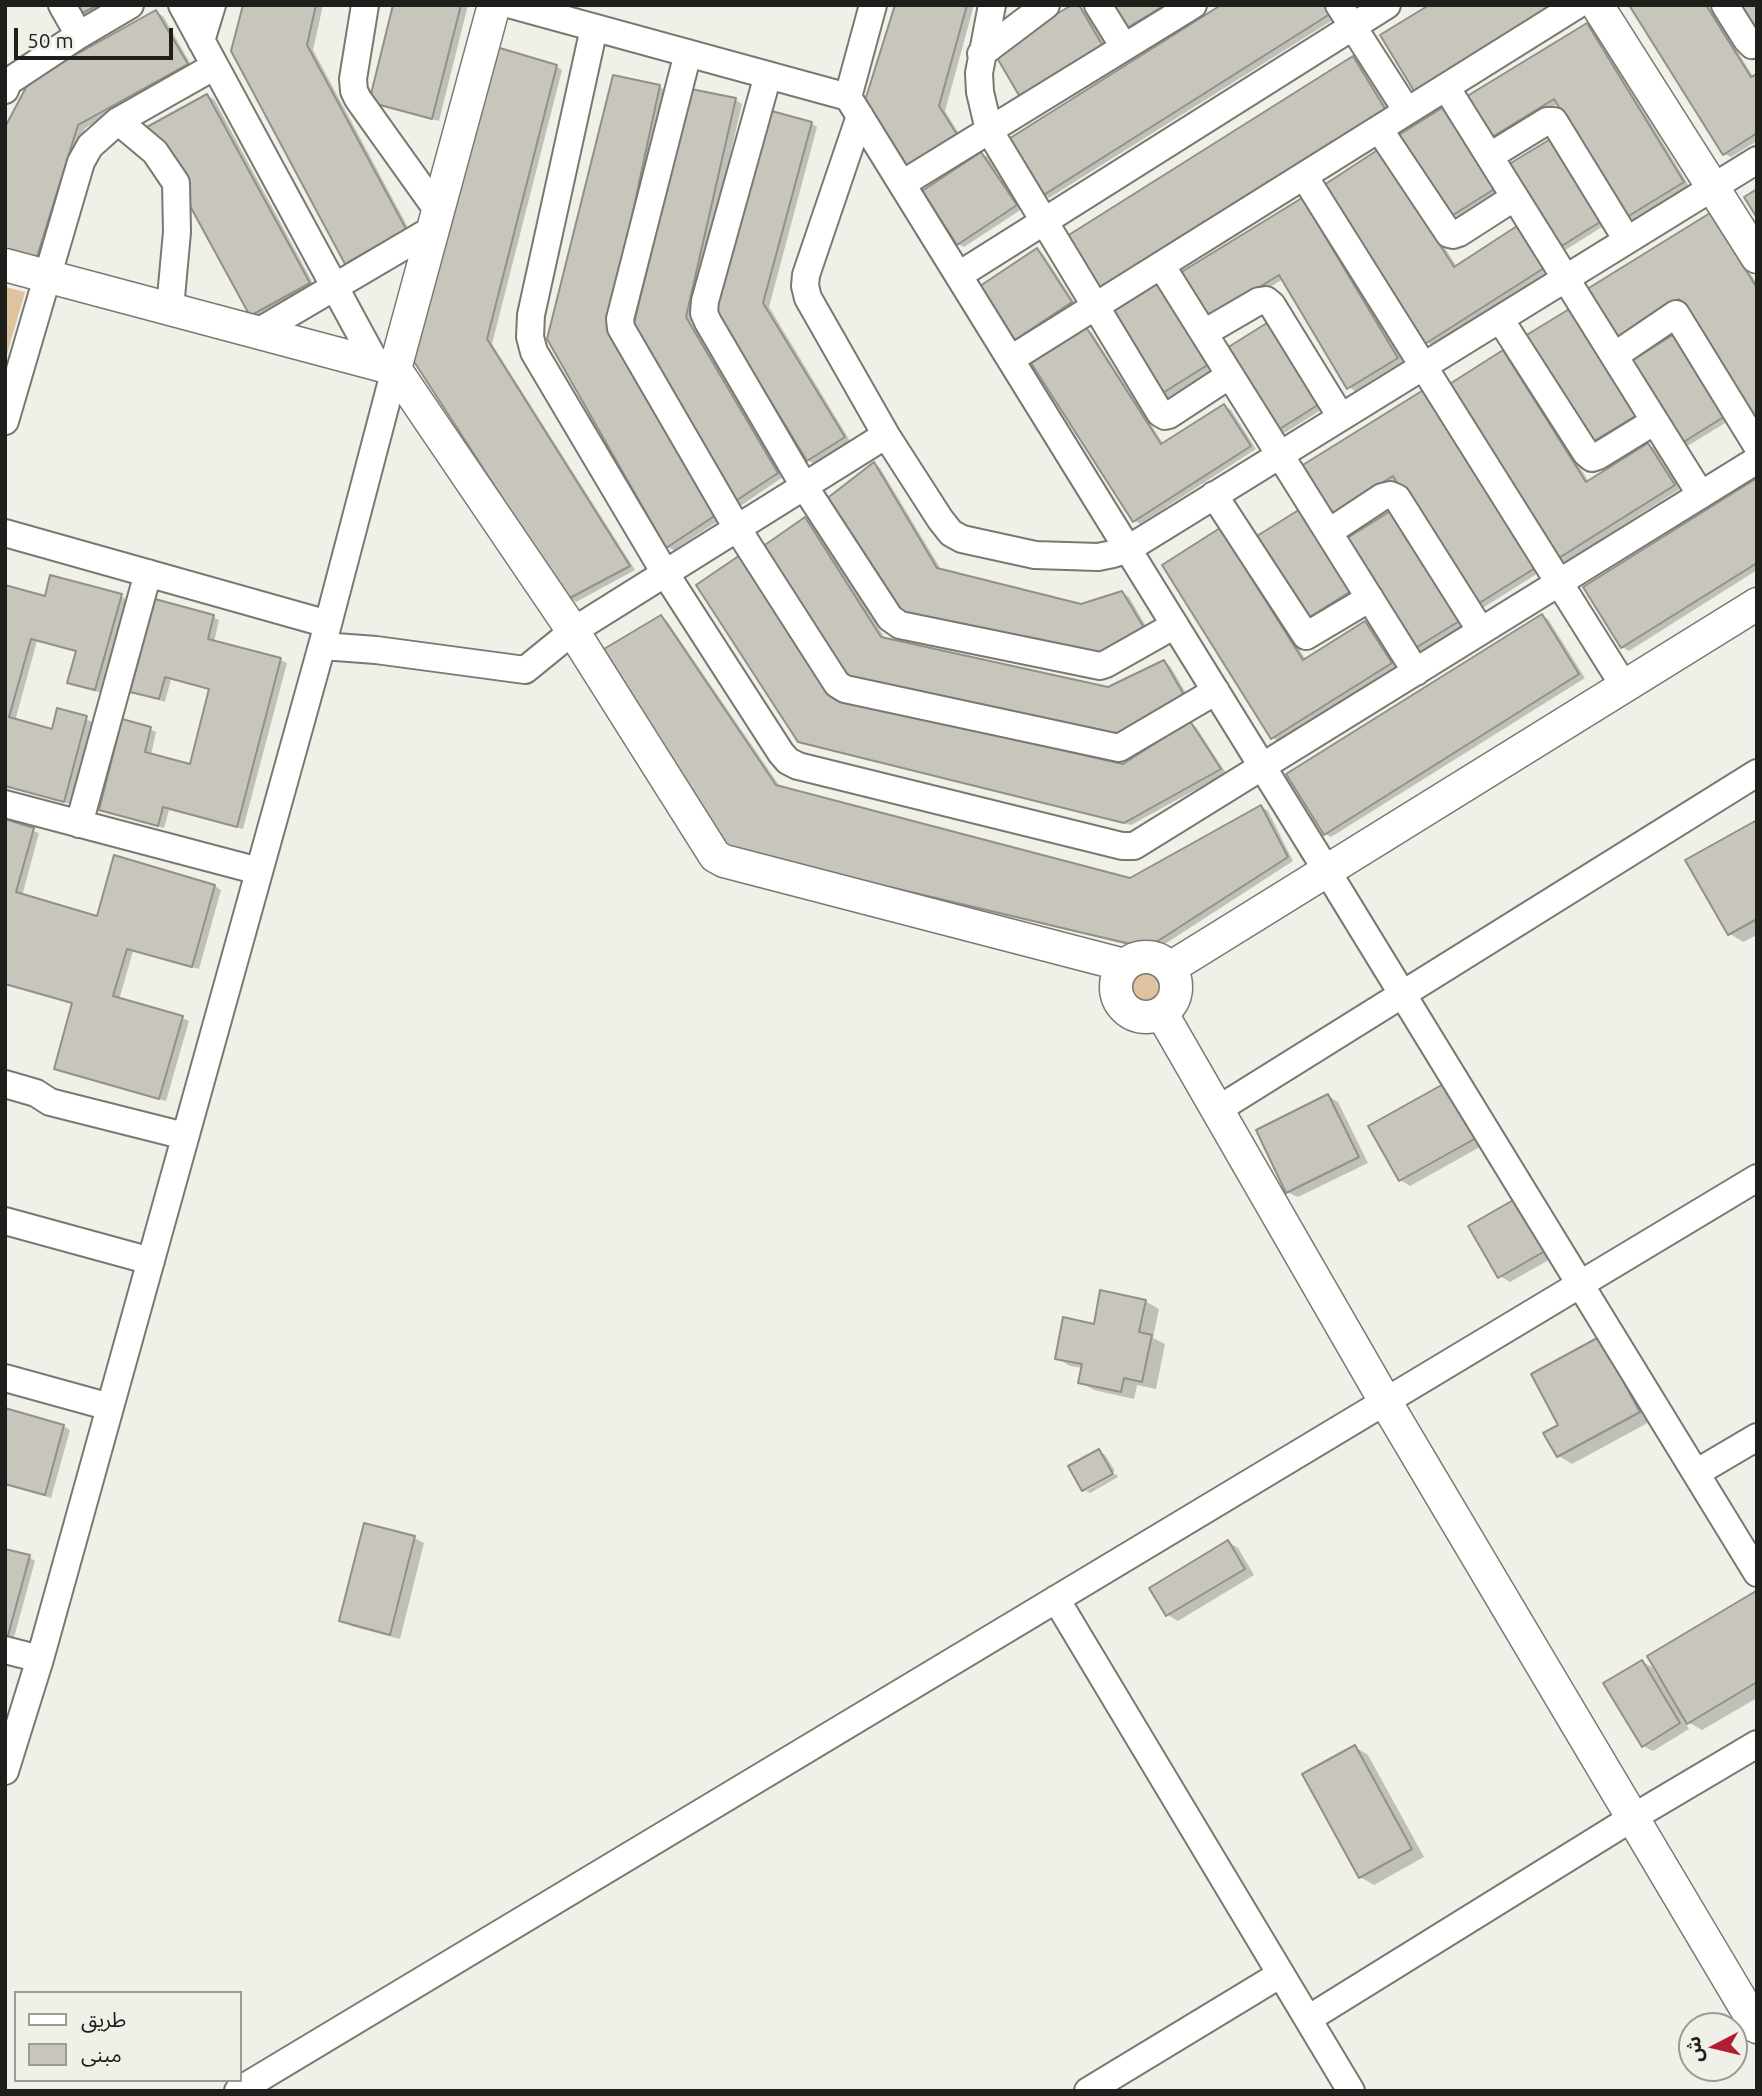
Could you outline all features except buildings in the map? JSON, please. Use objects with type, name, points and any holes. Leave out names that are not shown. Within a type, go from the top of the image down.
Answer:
[{"type":"street","points":[[62,5],[79,35]]},
{"type":"street","points":[[6,84],[79,35],[130,5]]},
{"type":"street","points":[[182,5],[334,287],[386,367],[573,631],[715,856],[724,861],[1124,965]]},
{"type":"street","points":[[201,41],[212,5]]},
{"type":"street","points":[[365,5],[353,79],[354,91],[436,220]]},
{"type":"street","points":[[5,1771],[40,1659],[325,635],[386,367],[436,220],[494,5]]},
{"type":"street","points":[[512,5],[768,75],[854,106],[1263,766],[1757,1573]]},
{"type":"street","points":[[873,5],[854,106],[806,275],[808,298],[886,435],[951,533],[962,539],[1035,555],[1098,557],[1128,549],[1757,160]]},
{"type":"street","points":[[992,5],[979,73],[980,92],[989,130],[1160,413],[1165,416],[1230,375]]},
{"type":"street","points":[[981,54],[1046,5]]},
{"type":"street","points":[[1098,5],[1124,47]]},
{"type":"street","points":[[902,184],[1193,5]]},
{"type":"street","points":[[958,275],[1044,221],[1346,16],[1387,5]]},
{"type":"street","points":[[1010,359],[1577,5]]},
{"type":"street","points":[[1597,5],[1757,257]]},
{"type":"street","points":[[1725,5],[1747,40],[1752,45],[1757,43]]},
{"type":"street","points":[[1346,16],[1407,111]]},
{"type":"street","points":[[594,27],[531,315],[530,337],[534,352],[665,573],[781,753],[788,761],[798,766],[1122,846],[1134,846],[1757,460]]},
{"type":"street","points":[[688,53],[620,318],[621,328],[737,528],[837,684],[845,689],[1119,748],[1216,691]]},
{"type":"street","points":[[5,421],[81,162],[90,146],[118,121],[215,66]]},
{"type":"street","points":[[768,75],[705,301],[704,313],[804,486],[890,618],[900,625],[1100,666],[1175,625]]},
{"type":"street","points":[[1446,87],[1701,495]]},
{"type":"street","points":[[118,121],[155,152],[176,183],[177,232],[170,308]]},
{"type":"street","points":[[1490,156],[1547,121],[1554,121],[1627,240]]},
{"type":"street","points":[[1379,129],[1449,234],[1459,233],[1515,197]]},
{"type":"street","points":[[1304,176],[1624,687]]},
{"type":"street","points":[[258,332],[334,287],[436,220]]},
{"type":"street","points":[[5,265],[386,367]]},
{"type":"street","points":[[1161,265],[1416,672]]},
{"type":"street","points":[[1204,333],[1259,301],[1266,300],[1272,304],[1341,417]]},
{"type":"street","points":[[1614,356],[1676,314],[1757,446]]},
{"type":"street","points":[[1500,319],[1586,453],[1592,458],[1655,421]]},
{"type":"street","points":[[5,533],[148,573],[325,635],[376,650],[525,670],[573,631],[886,435]]},
{"type":"street","points":[[1214,495],[1306,636],[1370,598]]},
{"type":"street","points":[[1329,532],[1382,497],[1390,495],[1397,498],[1481,631]]},
{"type":"street","points":[[79,824],[148,573]]},
{"type":"street","points":[[1170,968],[1757,604]]},
{"type":"street","points":[[1217,1110],[1757,773]]},
{"type":"street","points":[[5,804],[259,872]]},
{"type":"street","points":[[1153,957],[1170,968],[1175,978],[1174,998],[1170,1007],[1162,1014],[1140,1017],[1130,1014],[1121,1006],[1115,985],[1124,965],[1132,959],[1153,957]]},
{"type":"street","points":[[1162,1014],[1385,1401],[1757,2027]]},
{"type":"street","points":[[5,1084],[37,1093],[50,1101],[185,1136]]},
{"type":"street","points":[[239,2091],[1757,1178]]},
{"type":"street","points":[[5,1220],[150,1261]]},
{"type":"street","points":[[5,1378],[110,1407]]},
{"type":"street","points":[[1696,1473],[1757,1437]]},
{"type":"street","points":[[1056,1599],[1351,2091]]},
{"type":"street","points":[[5,1650],[40,1659]]},
{"type":"street","points":[[1308,2020],[1632,1818],[1757,1744]]},
{"type":"street","points":[[1088,2091],[1281,1974]]},
{"type":"shaded area","points":[[5,287],[25,292],[5,361]]},
{"type":"shaded area","points":[[1144,969],[1156,974],[1161,986],[1156,998],[1144,1003],[1132,998],[1127,986],[1132,974]]}]
